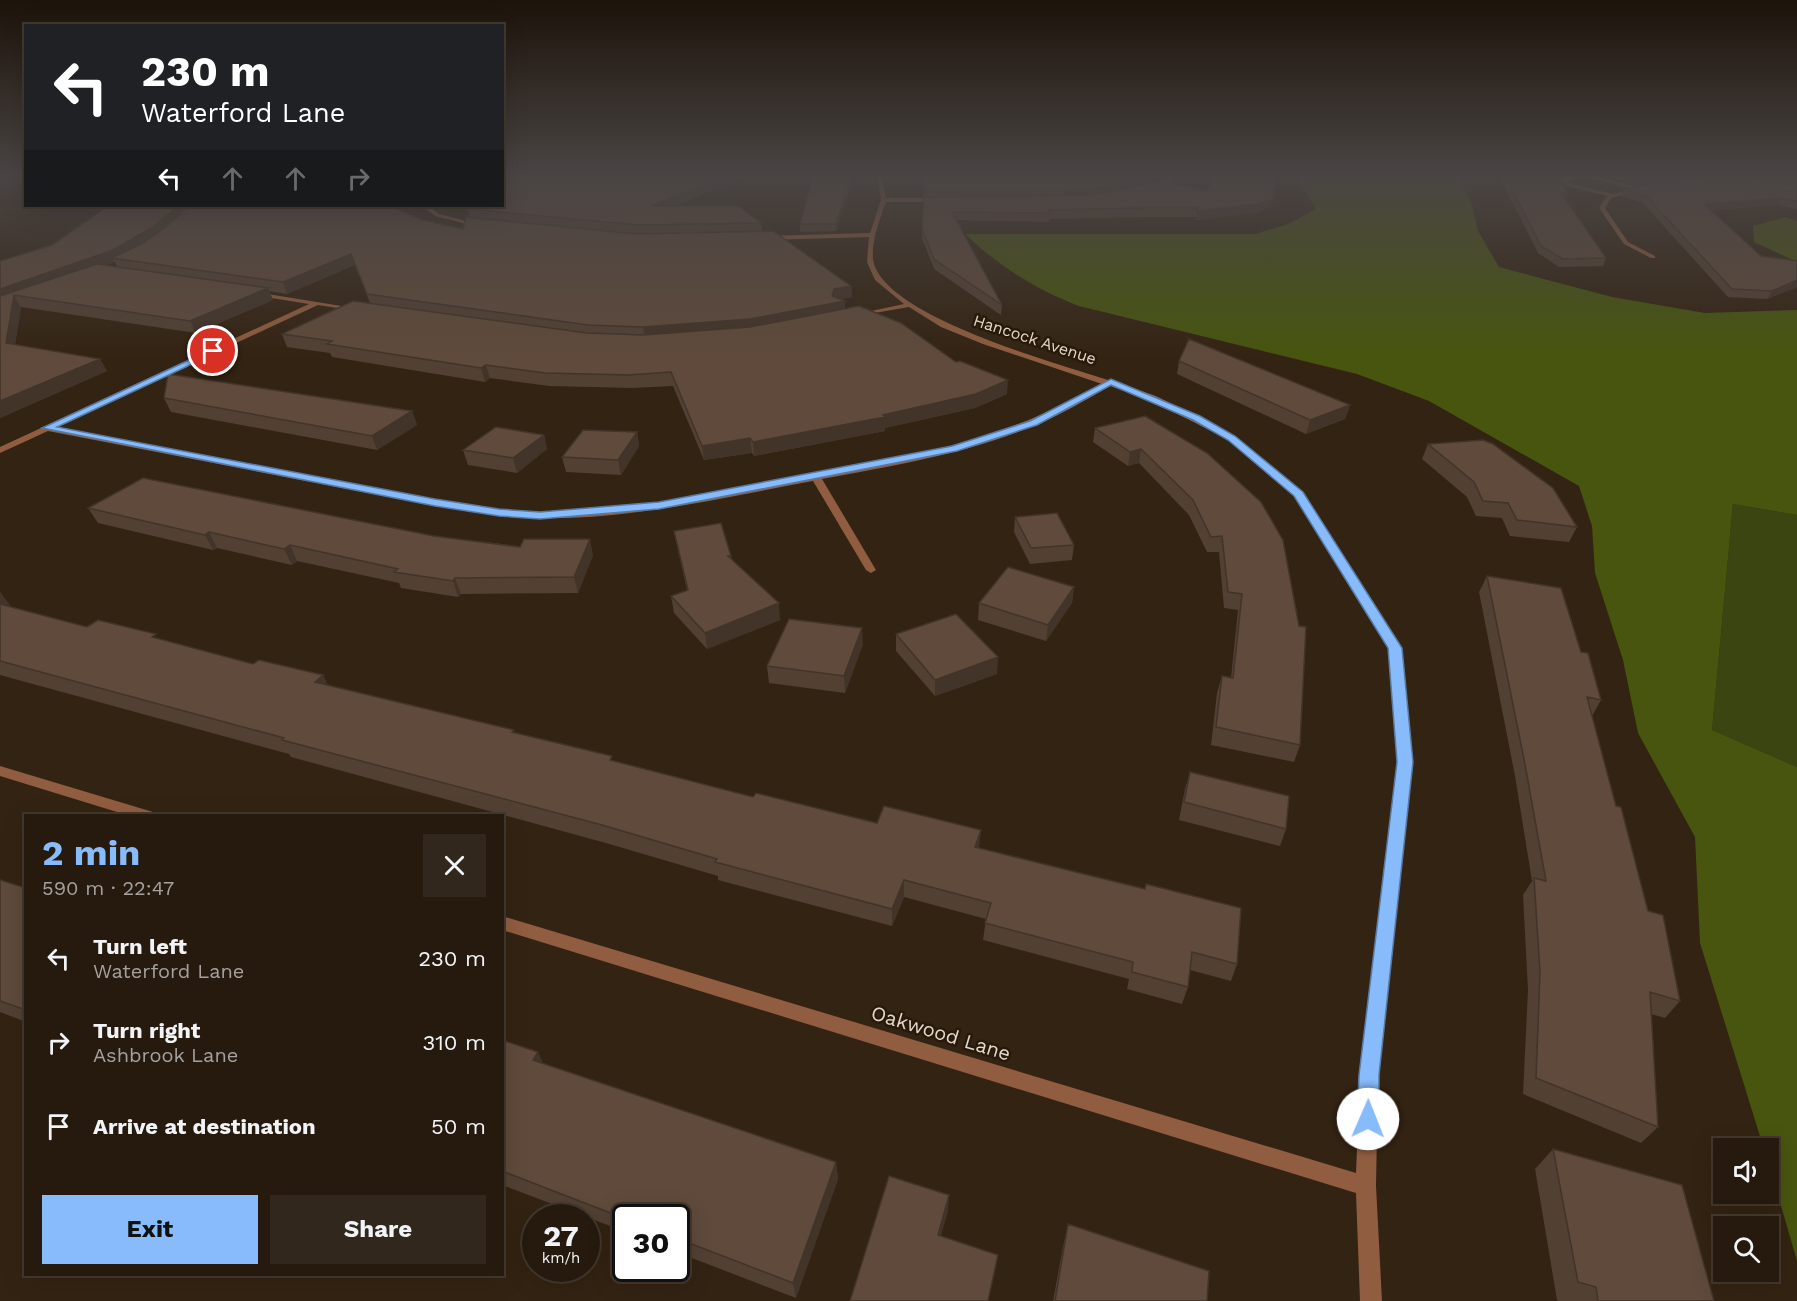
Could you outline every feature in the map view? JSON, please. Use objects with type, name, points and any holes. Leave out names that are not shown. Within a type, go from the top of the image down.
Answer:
[{"type":"street","points":[[762,238],[809,237]]},
{"type":"street","name":"Hancock Avenue","points":[[872,237],[870,262],[878,280],[910,305],[945,325],[986,342],[1111,382],[1197,418],[1232,438],[1299,494],[1395,648],[1405,762],[1369,1075],[1366,1186],[1371,1301]]},
{"type":"street","points":[[1622,237],[1626,243],[1653,257]]},
{"type":"street","points":[[249,293],[362,310]]},
{"type":"street","points":[[0,450],[317,303]]},
{"type":"street","points":[[855,316],[910,305]]},
{"type":"street","points":[[47,428],[499,513],[540,515],[617,511],[659,506],[954,449],[1033,423],[1111,382]]},
{"type":"street","points":[[816,477],[871,570]]},
{"type":"street","points":[[0,771],[141,814]]},
{"type":"street","name":"Oakwood Lane","points":[[504,924],[1366,1186]]},
{"type":"green space","points":[[968,237],[1481,237],[1499,267],[1612,297],[1705,313],[1797,310],[1797,515],[1733,504],[1712,730],[1797,767],[1797,1261],[1779,1199],[1779,1138],[1761,1138],[1700,943],[1695,837],[1638,733],[1623,660],[1595,573],[1592,526],[1579,486],[1429,401],[1357,374],[1079,306],[1018,276]]},
{"type":"green space","points":[[1754,237],[1797,237],[1797,262],[1754,242]]},
{"type":"green space","points":[[1733,504],[1797,515],[1797,767],[1712,730]]},
{"type":"building","points":[[64,237],[136,237],[113,250],[0,289],[0,261],[52,245]]},
{"type":"building","points":[[152,237],[781,237],[851,286],[834,289],[832,296],[845,301],[750,319],[643,327],[588,325],[367,294],[351,254],[283,282],[112,258]]},
{"type":"building","points":[[925,237],[965,237],[1002,305],[934,259]]},
{"type":"building","points":[[1536,237],[1591,237],[1606,258],[1563,259],[1541,246]]},
{"type":"building","points":[[1684,237],[1740,237],[1761,256],[1797,261],[1797,280],[1772,291],[1732,289]]},
{"type":"building","points":[[97,264],[268,288],[190,321],[14,295],[6,343],[100,359],[0,401],[0,296]]},
{"type":"building","points":[[353,301],[587,333],[643,335],[750,327],[859,306],[901,323],[956,362],[960,361],[1008,380],[976,394],[883,415],[885,417],[753,442],[750,438],[702,446],[671,372],[628,375],[545,373],[486,365],[481,368],[327,344],[332,341],[282,334]]},
{"type":"building","points":[[1189,339],[1350,405],[1310,420],[1179,361]]},
{"type":"building","points":[[168,374],[412,411],[372,436],[164,398]]},
{"type":"building","points":[[1145,416],[1207,453],[1261,502],[1283,540],[1299,626],[1306,627],[1300,745],[1216,727],[1222,676],[1233,678],[1242,594],[1228,592],[1222,536],[1211,537],[1193,500],[1141,449],[1130,452],[1095,428]]},
{"type":"building","points":[[496,427],[544,435],[513,458],[463,450]]},
{"type":"building","points":[[583,430],[637,432],[618,460],[562,457]]},
{"type":"building","points":[[1483,440],[1493,444],[1553,488],[1577,527],[1517,520],[1508,503],[1483,501],[1474,482],[1428,444]]},
{"type":"building","points":[[143,478],[434,536],[520,547],[524,539],[590,539],[574,577],[455,578],[453,581],[394,572],[398,569],[290,545],[284,549],[209,532],[205,535],[88,508]]},
{"type":"building","points":[[1057,513],[1074,545],[1031,548],[1015,517]]},
{"type":"building","points":[[721,523],[731,556],[728,556],[779,603],[705,633],[671,596],[688,590],[674,531]]},
{"type":"building","points":[[1008,567],[1074,587],[1048,625],[979,603]]},
{"type":"building","points":[[1487,576],[1561,588],[1581,652],[1588,653],[1601,700],[1587,697],[1616,806],[1621,807],[1648,911],[1663,915],[1680,1001],[1650,992],[1658,1127],[1536,1078],[1540,972],[1534,878],[1546,881]]},
{"type":"building","points":[[0,604],[87,627],[98,620],[156,634],[152,637],[253,664],[259,660],[323,675],[315,682],[514,730],[512,732],[612,756],[610,760],[753,797],[756,793],[877,823],[884,806],[981,830],[975,847],[1145,889],[1146,884],[1241,908],[1237,964],[1192,952],[1188,987],[1132,972],[1133,962],[985,923],[991,903],[904,880],[892,909],[715,862],[717,859],[602,825],[282,740],[284,738],[0,661]]},
{"type":"building","points":[[956,614],[998,657],[935,680],[896,634]]},
{"type":"building","points":[[789,619],[862,628],[844,676],[767,666]]},
{"type":"building","points":[[1190,772],[1289,796],[1286,829],[1184,802]]},
{"type":"building","points":[[0,880],[24,887],[24,1009],[0,1001]]},
{"type":"building","points":[[504,1041],[538,1052],[533,1060],[836,1162],[793,1283],[690,1243],[690,1204],[612,1204],[612,1214],[600,1209],[600,1204],[587,1204],[504,1172]]},
{"type":"building","points":[[1553,1149],[1682,1185],[1714,1301],[1598,1301],[1596,1287],[1578,1282]]},
{"type":"building","points":[[889,1176],[949,1195],[938,1235],[998,1255],[988,1301],[850,1301]]},
{"type":"building","points":[[1068,1224],[1209,1271],[1207,1301],[1055,1301]]},
{"type":"route","points":[[213,351],[47,428],[435,503],[499,513],[540,515],[617,511],[659,506],[954,449],[1033,423],[1096,392],[1111,382],[1197,418],[1232,438],[1299,494],[1395,648],[1405,762],[1369,1075],[1368,1119]]}]
